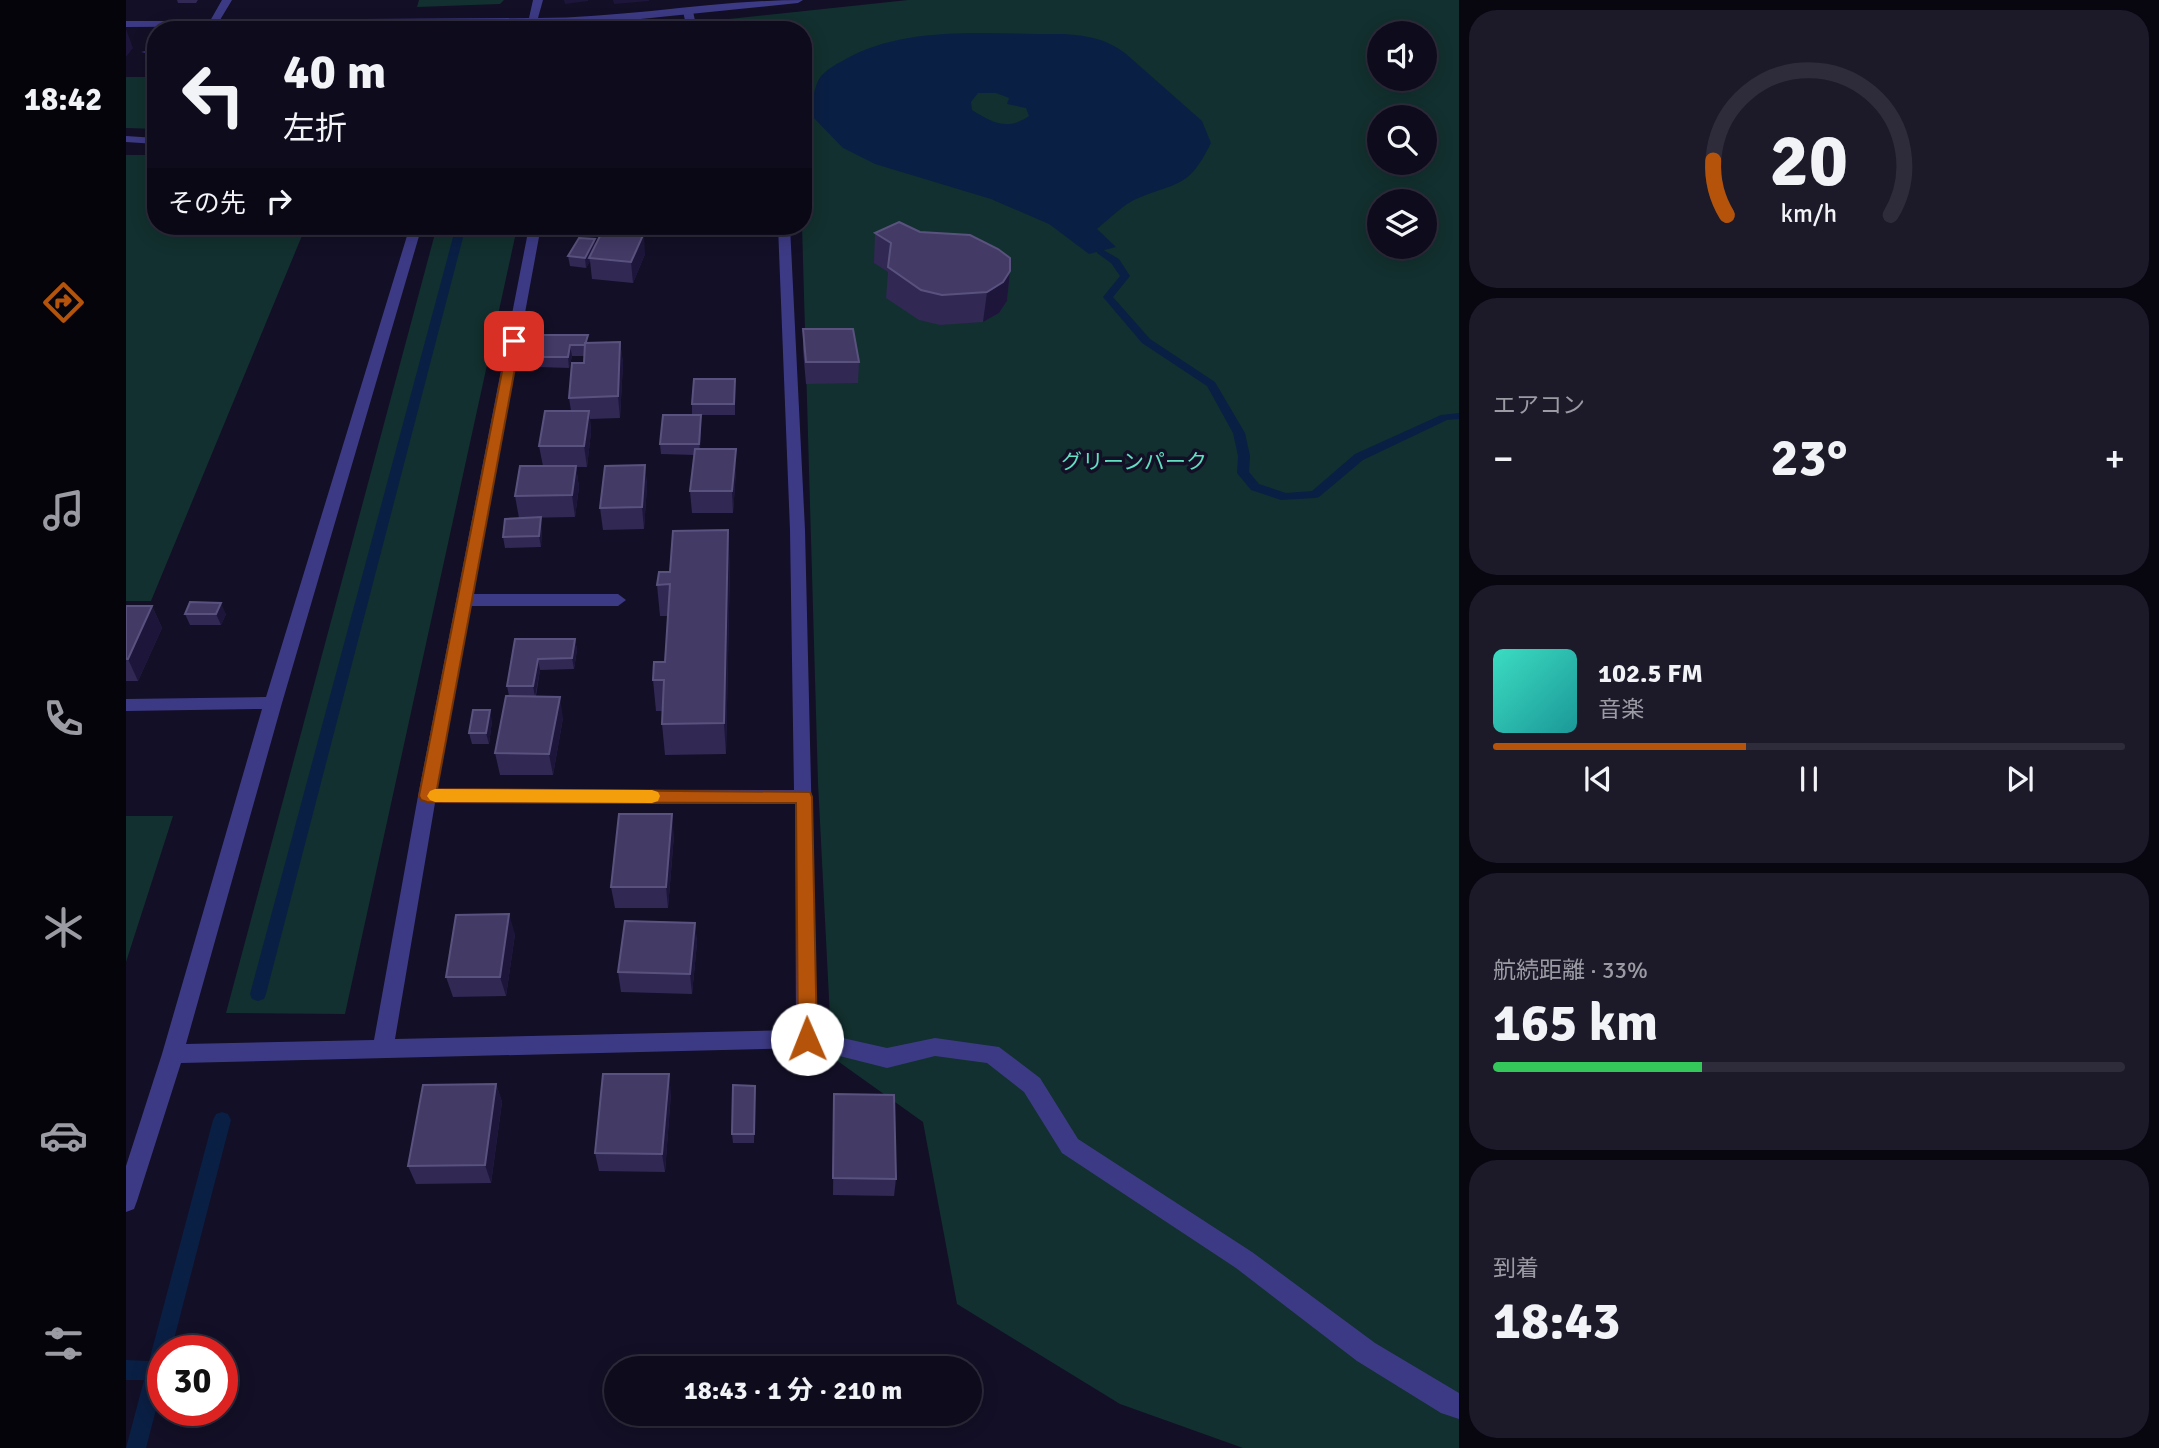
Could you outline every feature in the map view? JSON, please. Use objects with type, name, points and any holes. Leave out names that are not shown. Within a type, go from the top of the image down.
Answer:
[{"type":"street","points":[[215,21],[227,0]]},
{"type":"street","points":[[538,0],[533,21],[591,21],[798,0]]},
{"type":"street","points":[[688,11],[690,21]]},
{"type":"street","points":[[126,24],[147,24]]},
{"type":"street","points":[[126,139],[147,140]]},
{"type":"street","points":[[126,1201],[173,1054],[272,704],[412,235]]},
{"type":"street","points":[[383,1050],[427,796],[533,235]]},
{"type":"street","points":[[784,235],[789,323],[804,797],[807,1039]]},
{"type":"street","points":[[464,600],[618,600]]},
{"type":"street","points":[[126,705],[272,704]]},
{"type":"street","points":[[427,796],[804,797]]},
{"type":"street","points":[[173,1054],[807,1039],[887,1058],[935,1047],[992,1054],[1032,1085],[1070,1146],[1244,1260],[1366,1352],[1450,1404],[1459,1406]]},
{"type":"green space","points":[[419,0],[504,0],[500,4],[417,7]]},
{"type":"green space","name":"グリーンパーク","points":[[908,0],[1459,0],[1459,1448],[1243,1448],[1120,1404],[957,1304],[923,1122],[832,1057],[818,783],[802,235],[812,235],[812,21],[710,21]]},
{"type":"green space","points":[[126,77],[147,77],[147,129],[126,128]]},
{"type":"green space","points":[[126,155],[147,155],[147,235],[302,235],[151,601],[126,601]]},
{"type":"green space","points":[[435,235],[515,235],[345,1014],[226,1013]]},
{"type":"green space","points":[[126,816],[173,816],[126,962]]},
{"type":"water","points":[[981,33],[1065,34],[1104,41],[1125,53],[1202,121],[1211,143],[1189,176],[1173,186],[1131,202],[1097,229],[1116,247],[1089,254],[1049,224],[991,199],[875,164],[843,148],[812,116],[814,92],[821,76],[837,64],[869,48],[895,40],[923,36]],"holes":[[[978,93],[996,93],[1009,98],[1007,104],[1026,108],[1029,116],[1014,123],[1000,124],[972,110],[971,102]]]},
{"type":"building","points":[[899,222],[920,232],[970,235],[1010,258],[1010,271],[1003,282],[987,292],[942,295],[921,290],[888,267],[891,243],[875,233]]},
{"type":"building","points":[[600,235],[643,235],[631,262],[589,258]]},
{"type":"building","points":[[579,238],[595,239],[585,258],[568,256]]},
{"type":"building","points":[[803,329],[853,329],[859,362],[806,362]]},
{"type":"building","points":[[541,335],[588,335],[585,345],[570,345],[568,357],[536,357]]},
{"type":"building","points":[[620,342],[618,396],[569,398],[572,363],[584,363],[585,343]]},
{"type":"building","points":[[694,379],[735,379],[734,404],[692,404]]},
{"type":"building","points":[[545,411],[589,411],[584,446],[539,446]]},
{"type":"building","points":[[663,415],[701,415],[699,444],[660,444]]},
{"type":"building","points":[[695,449],[736,449],[732,491],[690,491]]},
{"type":"building","points":[[645,465],[642,507],[600,508],[605,466]]},
{"type":"building","points":[[520,466],[576,466],[572,495],[515,496]]},
{"type":"building","points":[[541,517],[539,536],[503,537],[505,519]]},
{"type":"building","points":[[728,530],[724,723],[662,724],[664,680],[653,680],[654,662],[665,662],[670,584],[657,585],[659,572],[670,572],[673,531]]},
{"type":"building","points":[[190,602],[221,603],[216,614],[185,614]]},
{"type":"building","points":[[126,606],[152,606],[128,659],[126,659]]},
{"type":"building","points":[[515,639],[575,639],[572,658],[538,659],[533,686],[507,686]]},
{"type":"building","points":[[506,696],[560,697],[549,754],[495,753]]},
{"type":"building","points":[[473,710],[490,710],[486,733],[469,733]]},
{"type":"building","points":[[619,814],[672,814],[666,887],[611,887]]},
{"type":"building","points":[[509,914],[500,977],[446,977],[456,915]]},
{"type":"building","points":[[625,921],[695,923],[690,974],[618,972]]},
{"type":"building","points":[[603,1074],[669,1074],[662,1154],[595,1153]]},
{"type":"building","points":[[496,1084],[485,1165],[408,1166],[423,1085]]},
{"type":"building","points":[[733,1085],[755,1086],[754,1134],[732,1134]]},
{"type":"building","points":[[834,1094],[894,1095],[896,1179],[833,1178]]},
{"type":"waterway","points":[[258,994],[459,235]]},
{"type":"waterway","points":[[1100,251],[1115,261],[1125,276],[1108,297],[1146,341],[1211,384],[1239,433],[1244,456],[1243,473],[1255,487],[1285,497],[1315,494],[1359,457],[1445,417],[1459,416]]},
{"type":"waterway","points":[[165,1335],[222,1120]]},
{"type":"waterway","points":[[126,1370],[147,1371]]},
{"type":"waterway","points":[[136,1448],[147,1406]]},
{"type":"slow traffic","points":[[435,796],[652,796]]},
{"type":"route","points":[[514,341],[427,796],[804,797],[807,1039]]}]
